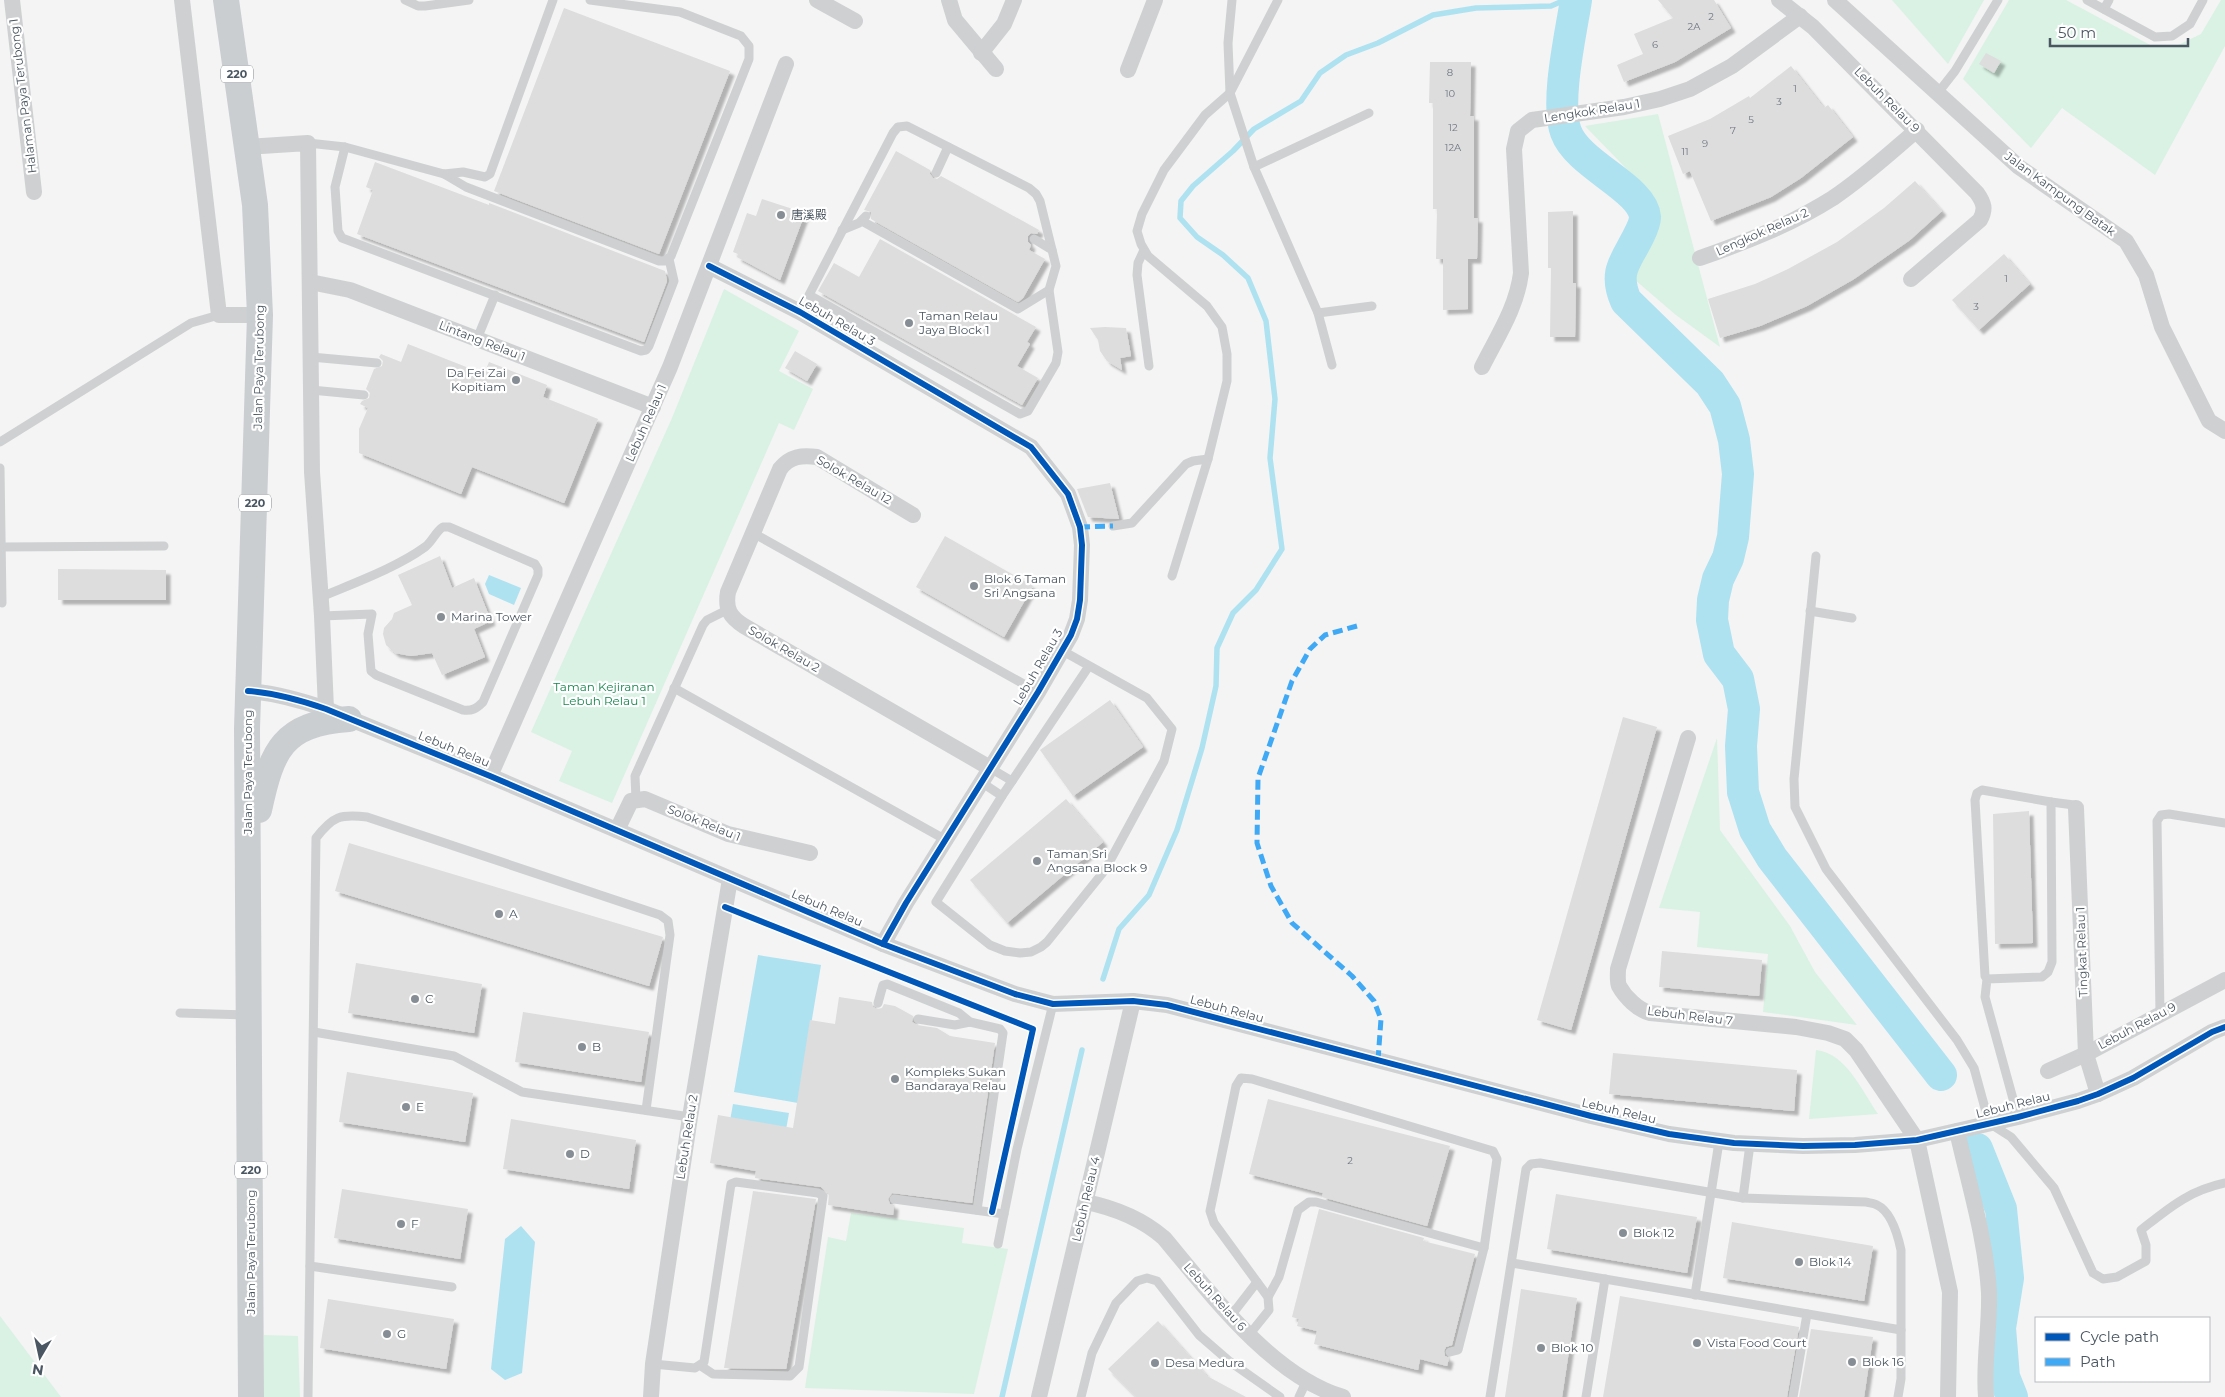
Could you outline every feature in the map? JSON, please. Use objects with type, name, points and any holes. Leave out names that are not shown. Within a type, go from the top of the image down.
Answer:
[{"type":"main road","name":"Jalan Paya Terubong","points":[[226,0],[255,205],[260,315],[248,691],[251,1397]]},
{"type":"main road","points":[[248,855],[267,772],[276,754],[284,743],[300,731],[338,714]]},
{"type":"street","name":"Halaman Paya Terubong 1","points":[[12,0],[34,192]]},
{"type":"street","points":[[182,0],[219,316],[260,315]]},
{"type":"street","points":[[817,0],[855,21]]},
{"type":"street","points":[[949,0],[956,20],[981,53],[996,69]]},
{"type":"street","points":[[981,53],[1004,24],[1014,0]]},
{"type":"street","points":[[1128,70],[1155,0]]},
{"type":"street","name":"Lebuh Relau 9","points":[[1779,0],[1800,16],[1917,130],[1977,193],[1983,202],[1983,214],[1976,225],[1911,279]]},
{"type":"street","name":"Jalan Kampung Batak","points":[[1835,0],[2019,167],[2126,241],[2146,275],[2162,327],[2209,421],[2225,431]]},
{"type":"street","name":"Lengkok Relau 1","points":[[1482,367],[1515,301],[1519,287],[1521,273],[1515,140],[1518,131],[1532,120],[1624,107],[1660,99],[1690,89],[1732,66],[1800,16]]},
{"type":"street","name":"Lebuh Relau 1","points":[[490,776],[653,407],[710,266],[786,64]]},
{"type":"street","name":"Lengkok Relau 2","points":[[1700,258],[1786,224],[1833,198],[1877,165],[1917,130]]},
{"type":"street","points":[[248,147],[308,143],[312,472],[322,616],[338,714]]},
{"type":"street","name":"Lebuh Relau 3","points":[[710,266],[800,312],[1031,446],[1068,494],[1080,527],[1082,571],[1077,619],[1071,635],[1038,692],[906,903],[883,944]]},
{"type":"street","name":"Lintang Relau 1","points":[[310,282],[350,290],[653,407]]},
{"type":"street","name":"Solok Relau 12","points":[[753,532],[780,469],[785,462],[805,455],[817,457],[913,515]]},
{"type":"street","points":[[727,610],[728,592],[753,532]]},
{"type":"street","name":"Solok Relau 2","points":[[727,610],[734,620],[990,768]]},
{"type":"street","name":"Lebuh Relau","points":[[248,691],[288,698],[338,714],[490,776],[883,944],[1015,994],[1052,1004],[1133,1001],[1167,1005],[1591,1116],[1670,1134],[1719,1142],[1750,1144],[1855,1145],[1917,1140],[2018,1117],[2098,1094],[2133,1078],[2212,1032],[2225,1027]]},
{"type":"street","name":"Lebuh Relau 7","points":[[1688,738],[1618,969],[1618,984],[1628,998],[1642,1011],[1650,1014],[1796,1027],[1828,1033],[1846,1039],[1856,1050],[1917,1140]]},
{"type":"street","points":[[617,830],[628,804],[636,799]]},
{"type":"street","name":"Solok Relau 1","points":[[636,799],[645,799],[740,838],[810,853]]},
{"type":"street","name":"Tingkat Relau 1","points":[[2076,808],[2086,1054],[2089,1070],[2098,1094]]},
{"type":"street","name":"Lebuh Relau 2","points":[[651,1397],[654,1364],[690,1117],[730,879]]},
{"type":"street","name":"Lebuh Relau 9","points":[[2048,1071],[2086,1054],[2225,980]]},
{"type":"street","name":"Lebuh Relau 4","points":[[1039,1397],[1133,1001]]},
{"type":"street","points":[[1957,1131],[1984,1250],[1989,1294],[1984,1381],[1986,1397]]},
{"type":"street","points":[[1917,1140],[1950,1292],[1946,1386],[1948,1397]]},
{"type":"street","name":"Lebuh Relau 6","points":[[1086,1202],[1108,1206],[1151,1227],[1164,1238],[1230,1317],[1249,1335],[1306,1382],[1332,1395]]},
{"type":"lane","points":[[405,0],[418,6],[469,0]]},
{"type":"lane","points":[[444,174],[467,172],[485,177],[490,174],[553,0]]},
{"type":"lane","points":[[345,147],[335,187],[339,235],[644,351],[650,346],[674,281],[669,259],[749,59],[750,46],[740,36],[680,12],[590,0]]},
{"type":"lane","points":[[1232,0],[1228,43],[1230,93],[1254,167],[1318,313],[1332,364]]},
{"type":"lane","points":[[1172,576],[1208,459],[1227,381],[1227,354],[1222,327],[1207,306],[1148,256],[1137,231],[1142,214],[1164,170],[1205,115],[1230,93],[1278,0]]},
{"type":"lane","points":[[1937,94],[1955,71],[1998,0]]},
{"type":"lane","points":[[2087,0],[2155,38],[2172,36],[2190,24],[2203,0]]},
{"type":"lane","points":[[2104,9],[2109,0]]},
{"type":"lane","points":[[1254,167],[1369,113]]},
{"type":"lane","points":[[800,312],[893,133],[898,127],[907,126],[1029,188],[1036,194],[1040,201],[1056,266],[1049,290],[1058,352],[1057,357],[1028,411],[1020,414],[809,295]]},
{"type":"lane","points":[[308,143],[345,147],[444,174],[466,187],[659,261],[669,259]]},
{"type":"lane","points":[[936,173],[948,147]]},
{"type":"lane","points":[[842,230],[864,218],[1018,309],[1049,290]]},
{"type":"lane","points":[[1034,239],[1052,250]]},
{"type":"lane","points":[[1144,250],[1138,263],[1137,275],[1149,366]]},
{"type":"lane","points":[[477,339],[494,295]]},
{"type":"lane","points":[[1318,313],[1372,306]]},
{"type":"lane","points":[[0,442],[191,323],[219,316]]},
{"type":"lane","points":[[311,357],[377,363]]},
{"type":"lane","points":[[311,390],[364,395]]},
{"type":"lane","points":[[1113,526],[1132,523],[1186,464],[1208,459]]},
{"type":"lane","points":[[0,468],[2,603]]},
{"type":"lane","points":[[321,597],[365,580],[425,547],[443,526],[450,527],[535,564],[538,569],[538,576],[482,702],[471,711],[462,710],[371,671],[368,634],[372,614],[322,616]]},
{"type":"lane","points":[[753,532],[1038,692]]},
{"type":"lane","points":[[2,547],[164,546]]},
{"type":"lane","points":[[1816,556],[1799,744],[1794,779],[1795,807],[1826,869],[1957,1040],[1974,1068],[1989,1123],[2011,1137],[2054,1188],[2093,1273],[2104,1279],[2118,1277],[2146,1262],[2146,1244],[2140,1230],[2180,1199],[2208,1187],[2225,1183]]},
{"type":"lane","points":[[636,799],[635,776],[702,625],[707,620],[727,610]]},
{"type":"lane","points":[[1810,611],[1852,618]]},
{"type":"lane","points":[[1061,650],[1147,698],[1172,729],[1164,761],[1105,870],[1047,942],[1031,952],[1005,951],[990,945],[936,902],[1002,796],[1089,666]]},
{"type":"lane","points":[[674,688],[946,840]]},
{"type":"lane","points":[[990,768],[1012,782]]},
{"type":"lane","points":[[981,782],[1002,796]]},
{"type":"lane","points":[[2018,1117],[1986,997],[1987,979],[1985,976],[1975,800],[1977,794],[1982,790],[2074,806],[2076,808]]},
{"type":"lane","points":[[1987,979],[2042,977],[2048,972],[2052,962],[2051,802]]},
{"type":"lane","points":[[2160,1014],[2157,821],[2161,815],[2169,814],[2225,823]]},
{"type":"lane","points":[[308,1397],[316,838],[328,823],[346,815],[367,817],[660,914],[668,921],[670,935],[646,1110]]},
{"type":"lane","points":[[878,1003],[880,990],[883,985],[887,984],[959,1013],[970,1022]]},
{"type":"lane","points":[[998,1244],[1017,1149],[1052,1004]]},
{"type":"lane","points":[[180,1012],[249,1015]]},
{"type":"lane","points":[[918,1019],[955,1025],[970,1022],[1000,1029],[1004,1037],[977,1210]]},
{"type":"lane","points":[[314,1032],[454,1056],[522,1092],[690,1117]]},
{"type":"lane","points":[[1249,1335],[1269,1310],[1268,1297],[1214,1223],[1210,1211],[1236,1086],[1242,1078],[1252,1079],[1493,1151],[1497,1159],[1484,1248],[1458,1350],[1450,1352]]},
{"type":"lane","points":[[1695,1295],[1719,1142]]},
{"type":"lane","points":[[1743,1198],[1750,1144]]},
{"type":"lane","points":[[1490,1397],[1526,1169],[1531,1164],[1540,1163],[1743,1198],[1866,1202],[1878,1205],[1887,1213],[1899,1239],[1901,1250],[1902,1330],[1901,1379],[1898,1397]]},
{"type":"lane","points":[[654,1364],[695,1368],[701,1366],[704,1362],[731,1184],[736,1182],[818,1193],[823,1196],[801,1357],[796,1373],[790,1376],[713,1374],[701,1366]]},
{"type":"lane","points":[[894,1199],[1004,1214]]},
{"type":"lane","points":[[1268,1297],[1279,1277],[1295,1216],[1302,1206],[1309,1202],[1316,1202],[1484,1248]]},
{"type":"lane","points":[[1512,1263],[1902,1330]]},
{"type":"lane","points":[[310,1266],[452,1287]]},
{"type":"lane","points":[[1082,1397],[1092,1353],[1116,1303],[1136,1281],[1147,1278],[1157,1281],[1199,1335],[1228,1361],[1280,1397]]},
{"type":"lane","points":[[1586,1397],[1606,1279]]},
{"type":"lane","points":[[1230,1317],[1257,1282]]},
{"type":"lane","points":[[1793,1397],[1806,1314]]},
{"type":"lane","points":[[1299,1397],[1306,1382]]},
{"type":"green space","points":[[1892,0],[1984,0],[1948,64]]},
{"type":"green space","points":[[2009,0],[2066,0],[2154,47],[2174,47],[2201,34],[2221,0],[2225,0],[2225,46],[2155,175],[2062,108],[2031,148],[1963,79]]},
{"type":"green space","points":[[1658,114],[1720,347],[1676,315],[1634,279],[1656,227],[1659,210],[1653,196],[1585,126]]},
{"type":"green space","name":"Taman Kejiranan Lebuh Relau 1","points":[[724,289],[799,331],[779,371],[813,389],[794,430],[779,423],[612,803],[559,781],[572,751],[531,732],[672,418]]},
{"type":"green space","points":[[1717,738],[1720,830],[1790,926],[1815,972],[1857,1025],[1763,1012],[1768,954],[1697,947],[1700,912],[1659,908]]},
{"type":"green space","points":[[1816,1050],[1827,1053],[1845,1066],[1878,1114],[1809,1119]]},
{"type":"green space","points":[[851,1213],[964,1228],[962,1243],[1008,1249],[974,1394],[805,1388],[828,1237],[846,1241]]},
{"type":"green space","points":[[0,1316],[61,1397],[0,1397]]},
{"type":"green space","points":[[264,1335],[298,1336],[300,1397],[264,1397]]},
{"type":"water","points":[[489,575],[521,588],[514,605],[489,594],[485,584]]},
{"type":"water","points":[[758,955],[821,965],[798,1103],[734,1092]]},
{"type":"water","points":[[733,1104],[789,1113],[780,1164],[724,1154]]},
{"type":"water","points":[[521,1226],[535,1242],[522,1373],[505,1380],[491,1369],[505,1239]]},
{"type":"building","points":[[1658,0],[1714,0],[1731,28],[1675,62],[1624,82],[1617,65],[1643,54],[1634,34],[1673,18]]},
{"type":"building","points":[[564,8],[730,71],[659,254],[494,191]]},
{"type":"building","points":[[1986,53],[2001,61],[1994,73],[1979,64]]},
{"type":"building","points":[[1430,62],[1471,62],[1470,116],[1474,116],[1474,218],[1478,218],[1477,259],[1468,259],[1468,309],[1443,310],[1443,259],[1436,259],[1437,209],[1433,209],[1433,103],[1429,103]]},
{"type":"building","points":[[1791,66],[1824,108],[1828,105],[1853,137],[1801,178],[1771,197],[1711,221],[1690,171],[1683,174],[1668,136],[1710,119],[1749,96],[1750,98]]},
{"type":"building","points":[[896,151],[930,170],[933,178],[937,179],[941,176],[1039,230],[1037,234],[1031,233],[1028,236],[1028,242],[1031,245],[1029,250],[1045,259],[1023,298],[1018,302],[871,219],[871,212],[864,210]]},
{"type":"building","points":[[375,162],[489,205],[489,203],[665,271],[667,281],[644,342],[357,234],[373,190],[366,187]]},
{"type":"building","points":[[1915,181],[1942,211],[1910,240],[1854,279],[1807,306],[1760,326],[1720,338],[1708,299],[1755,284],[1788,269],[1837,242],[1884,208]]},
{"type":"building","points":[[762,199],[805,213],[780,280],[737,257],[738,254],[733,252],[747,213],[756,216]]},
{"type":"building","points":[[1573,211],[1573,283],[1576,283],[1575,337],[1550,337],[1551,268],[1548,268],[1548,212]]},
{"type":"building","name":"Taman Relau Jaya Block 1","points":[[880,239],[1036,327],[1027,342],[1030,344],[1017,366],[1038,378],[1022,405],[818,291],[834,263],[859,277]]},
{"type":"building","points":[[2004,254],[2030,284],[1979,330],[1952,300]]},
{"type":"building","points":[[1090,328],[1126,328],[1131,356],[1120,358],[1122,370],[1107,361],[1100,351],[1098,340]]},
{"type":"building","points":[[408,344],[484,374],[489,362],[547,385],[543,397],[598,419],[564,503],[472,467],[461,494],[359,453],[359,429],[368,408],[360,404],[369,398],[370,393],[366,389],[374,369],[382,366],[383,361],[379,357],[381,354],[401,362]]},
{"type":"building","points":[[795,351],[817,364],[807,381],[785,368]]},
{"type":"building","points":[[1110,483],[1119,519],[1088,517],[1077,489]]},
{"type":"building","name":"Blok 6 Taman Sri Angsana","points":[[945,536],[1033,586],[1004,637],[916,587]]},
{"type":"building","name":"Marina Tower","points":[[440,556],[452,588],[474,578],[491,621],[474,629],[485,657],[442,675],[432,653],[411,656],[395,653],[386,645],[383,634],[384,628],[392,619],[394,613],[412,605],[398,575]]},
{"type":"building","points":[[58,569],[166,570],[166,600],[58,600]]},
{"type":"building","points":[[1110,700],[1143,747],[1073,796],[1040,750]]},
{"type":"building","points":[[1623,717],[1657,727],[1571,1030],[1537,1020]]},
{"type":"building","name":"Taman Sri Angsana Block 9","points":[[1066,799],[1103,842],[1007,923],[970,880]]},
{"type":"building","points":[[2029,811],[2033,943],[1995,944],[1993,814]]},
{"type":"building","name":"A","points":[[349,843],[663,937],[649,986],[335,891]]},
{"type":"building","points":[[1662,951],[1762,960],[1759,996],[1659,987]]},
{"type":"building","name":"C","points":[[356,963],[482,984],[474,1033],[348,1013]]},
{"type":"building","name":"Kompleks Sukan Bandaraya Relau","points":[[839,997],[872,1002],[873,1007],[877,1009],[882,1008],[884,1004],[895,1006],[913,1016],[912,1022],[917,1025],[937,1028],[950,1036],[995,1043],[972,1203],[892,1193],[888,1199],[890,1204],[894,1205],[893,1215],[828,1205],[829,1194],[821,1187],[755,1178],[756,1171],[710,1163],[718,1115],[793,1128],[810,1020],[835,1024]]},
{"type":"building","name":"B","points":[[523,1012],[649,1032],[641,1082],[515,1062]]},
{"type":"building","points":[[1613,1053],[1797,1070],[1794,1111],[1609,1094]]},
{"type":"building","name":"E","points":[[347,1072],[473,1093],[465,1142],[339,1122]]},
{"type":"building","points":[[1268,1099],[1450,1146],[1427,1226],[1322,1197],[1323,1193],[1249,1174]]},
{"type":"building","name":"D","points":[[511,1119],[636,1140],[629,1189],[503,1169]]},
{"type":"building","name":"F","points":[[342,1189],[468,1209],[460,1259],[334,1238]]},
{"type":"building","points":[[753,1191],[816,1199],[786,1369],[724,1368]]},
{"type":"building","name":"Blok 12","points":[[1556,1194],[1697,1217],[1687,1273],[1547,1249]]},
{"type":"building","points":[[1319,1209],[1424,1238],[1423,1241],[1475,1254],[1452,1345],[1446,1347],[1444,1351],[1445,1356],[1449,1358],[1447,1366],[1420,1359],[1418,1370],[1314,1344],[1317,1331],[1297,1326],[1299,1319],[1292,1317]]},
{"type":"building","name":"Blok 14","points":[[1732,1222],[1873,1246],[1864,1301],[1723,1278]]},
{"type":"building","name":"Blok 10","points":[[1521,1289],[1577,1298],[1562,1397],[1505,1397]]},
{"type":"building","points":[[1620,1296],[1799,1327],[1787,1397],[1603,1397]]},
{"type":"building","name":"G","points":[[328,1299],[454,1319],[446,1369],[320,1348]]},
{"type":"building","name":"Desa Medura","points":[[1158,1321],[1207,1376],[1246,1397],[1136,1397],[1108,1369]]},
{"type":"building","name":"Blok 16","points":[[1811,1329],[1873,1337],[1864,1397],[1799,1397]]},
{"type":"waterway","points":[[1103,979],[1119,929],[1149,895],[1177,830],[1202,748],[1216,686],[1217,648],[1233,613],[1256,590],[1282,549],[1270,458],[1275,399],[1266,321],[1248,278],[1223,255],[1197,237],[1180,218],[1181,201],[1193,186],[1233,151],[1254,129],[1301,101],[1320,73],[1346,55],[1378,43],[1433,15],[1476,8],[1551,6],[1565,0]]},
{"type":"waterway","points":[[1576,0],[1563,86],[1563,119],[1566,132],[1573,144],[1583,155],[1634,196],[1642,206],[1645,217],[1642,228],[1623,267],[1621,274],[1622,291],[1626,301],[1710,383],[1725,406],[1734,440],[1738,474],[1733,537],[1728,558],[1718,579],[1713,600],[1712,620],[1719,654],[1738,679],[1744,709],[1741,746],[1743,792],[1755,830],[1772,858],[1941,1075]]},
{"type":"waterway","points":[[1002,1397],[1082,1050]]},
{"type":"waterway","points":[[1977,1149],[2001,1209],[2008,1278],[2000,1328],[2004,1377],[2012,1397]]},
{"type":"marked path","points":[[1080,527],[1113,526]]},
{"type":"marked path","points":[[1357,626],[1325,635],[1310,649],[1292,681],[1258,778],[1257,843],[1271,886],[1292,923],[1352,976],[1374,1001],[1381,1019],[1378,1060]]},
{"type":"cycle path","points":[[709,266],[800,312],[1031,447],[1068,494],[1080,527],[1082,545],[1080,600],[1077,619],[1071,635],[1038,692],[906,903],[883,944]]},
{"type":"cycle path","points":[[248,691],[287,697],[326,709],[490,776],[883,944],[1015,994],[1053,1004],[1133,1001],[1167,1005],[1591,1116],[1669,1134],[1734,1143],[1803,1146],[1855,1145],[1917,1140],[2018,1117],[2098,1094],[2133,1078],[2212,1032],[2225,1027]]},
{"type":"cycle path","points":[[725,907],[1033,1029],[992,1212]]},
{"type":"place","name":"唐溪殿","points":[[781,215]]},
{"type":"place","name":"Taman Relau Jaya Block 1","points":[[909,323]]},
{"type":"place","name":"Da Fei Zai Kopitiam","points":[[516,380]]},
{"type":"place","name":"Blok 6 Taman Sri Angsana","points":[[974,586]]},
{"type":"place","name":"Marina Tower","points":[[441,617]]},
{"type":"place","name":"Taman Sri Angsana Block 9","points":[[1037,861]]},
{"type":"place","name":"A","points":[[499,914]]},
{"type":"place","name":"C","points":[[415,999]]},
{"type":"place","name":"B","points":[[582,1047]]},
{"type":"place","name":"Kompleks Sukan Bandaraya Relau","points":[[895,1079]]},
{"type":"place","name":"E","points":[[406,1107]]},
{"type":"place","name":"D","points":[[570,1154]]},
{"type":"place","name":"F","points":[[401,1224]]},
{"type":"place","name":"Blok 12","points":[[1623,1233]]},
{"type":"place","name":"Blok 14","points":[[1799,1262]]},
{"type":"place","name":"G","points":[[387,1334]]},
{"type":"place","name":"Vista Food Court","points":[[1697,1343]]},
{"type":"place","name":"Blok 10","points":[[1541,1348]]},
{"type":"place","name":"Blok 16","points":[[1852,1362]]},
{"type":"place","name":"Desa Medura","points":[[1155,1363]]}]
